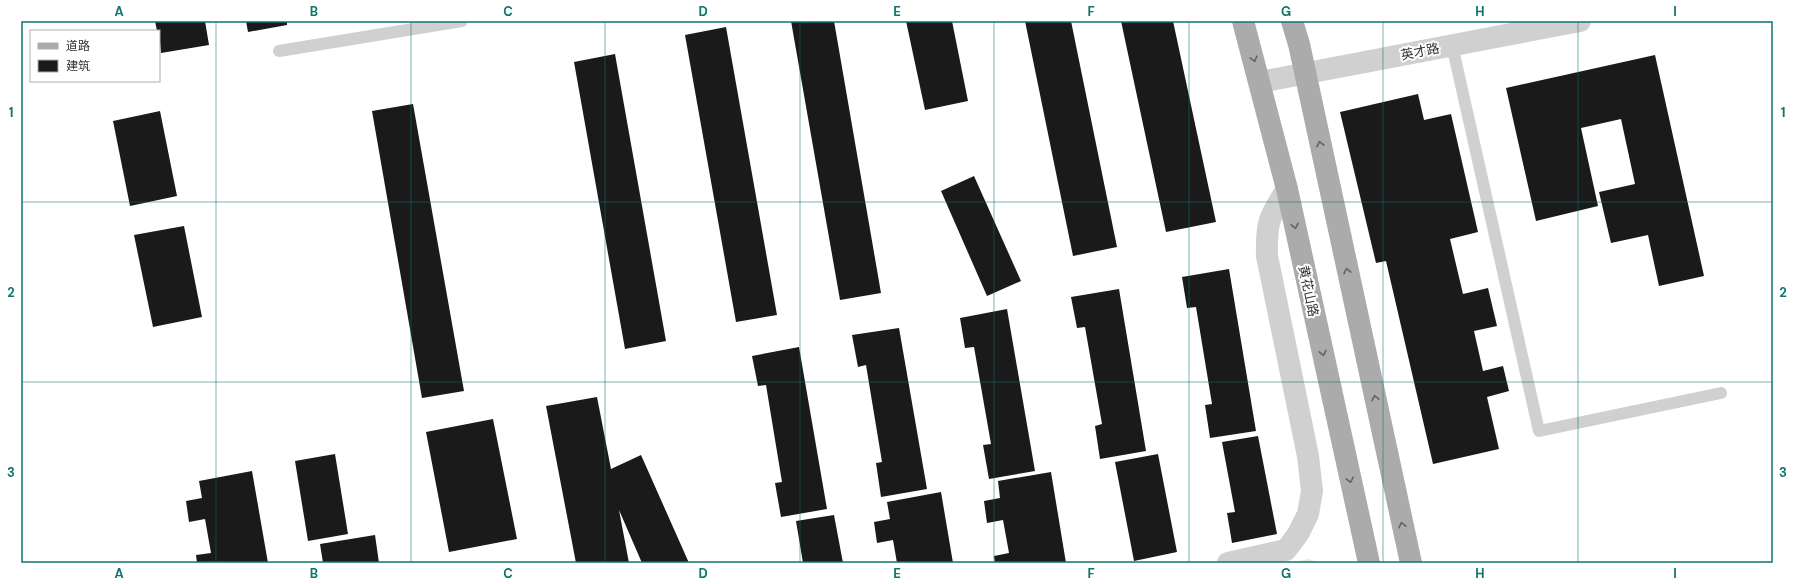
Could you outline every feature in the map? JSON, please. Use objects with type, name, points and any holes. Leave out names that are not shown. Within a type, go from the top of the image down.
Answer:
[{"type":"main road","name":"黄花山路","points":[[1243,21],[1287,189],[1369,563]]},
{"type":"main road","points":[[1292,21],[1411,563]]},
{"type":"street","name":"英才路","points":[[1260,82],[1304,72],[1580,21]]},
{"type":"street","points":[[1228,563],[1286,550],[1298,534],[1308,514],[1312,491],[1308,456],[1267,256],[1266,231],[1271,213],[1287,189]]},
{"type":"lane","points":[[280,51],[462,21]]},
{"type":"lane","points":[[1452,45],[1539,431],[1721,393]]},
{"type":"shaded area","points":[[1308,559],[1321,563],[1289,563]]},
{"type":"building","points":[[155,21],[205,21],[209,45],[161,53],[160,30],[157,30]]},
{"type":"building","points":[[246,21],[287,21],[287,25],[248,32]]},
{"type":"building","points":[[791,21],[834,21],[881,293],[840,300]]},
{"type":"building","points":[[906,21],[952,21],[968,101],[925,110]]},
{"type":"building","points":[[1025,21],[1071,21],[1117,247],[1073,256]]},
{"type":"building","points":[[1121,21],[1173,21],[1216,222],[1166,232]]},
{"type":"building","points":[[726,27],[777,315],[736,322],[685,35]]},
{"type":"building","points":[[615,54],[666,341],[625,349],[574,62]]},
{"type":"building","points":[[1655,55],[1704,276],[1659,286],[1648,235],[1611,243],[1599,192],[1635,184],[1621,119],[1581,128],[1598,206],[1536,221],[1506,88]]},
{"type":"building","points":[[1418,94],[1424,120],[1451,114],[1478,232],[1450,239],[1463,294],[1488,288],[1497,326],[1474,331],[1483,371],[1503,366],[1509,391],[1487,397],[1499,449],[1433,464],[1386,261],[1376,263],[1340,112]]},
{"type":"building","points":[[413,104],[464,391],[422,398],[372,111]]},
{"type":"building","points":[[160,111],[177,196],[130,206],[113,121]]},
{"type":"building","points":[[974,176],[1021,281],[987,296],[941,191]]},
{"type":"building","points":[[184,226],[202,317],[153,327],[134,235]]},
{"type":"building","points":[[1229,269],[1256,431],[1210,438],[1205,405],[1212,404],[1196,307],[1187,308],[1182,277]]},
{"type":"building","points":[[1119,289],[1146,451],[1100,459],[1095,426],[1102,424],[1085,327],[1077,328],[1071,297]]},
{"type":"building","points":[[1007,309],[1035,471],[989,479],[983,445],[991,444],[974,347],[965,348],[960,318]]},
{"type":"building","points":[[899,328],[927,489],[881,497],[876,463],[882,462],[866,365],[858,367],[852,335]]},
{"type":"building","points":[[799,347],[827,509],[781,517],[775,483],[782,482],[766,385],[758,386],[752,356]]},
{"type":"building","points":[[597,397],[611,469],[641,455],[689,563],[642,563],[619,510],[629,563],[576,563],[546,406]]},
{"type":"building","points":[[493,419],[517,539],[449,552],[426,432]]},
{"type":"building","points":[[1258,436],[1277,534],[1232,543],[1227,513],[1235,512],[1222,442]]},
{"type":"building","points":[[335,454],[348,534],[308,541],[295,461]]},
{"type":"building","points":[[1158,454],[1177,552],[1134,561],[1115,462]]},
{"type":"building","points":[[252,471],[268,563],[197,563],[196,555],[211,553],[205,519],[189,522],[186,501],[202,498],[199,481]]},
{"type":"building","points":[[1051,472],[1066,563],[995,563],[994,556],[1009,553],[1003,520],[987,523],[984,501],[1000,498],[998,481]]},
{"type":"building","points":[[941,492],[953,563],[897,563],[893,540],[877,543],[874,522],[890,519],[887,502]]},
{"type":"building","points":[[834,515],[843,563],[803,563],[796,521]]},
{"type":"building","points":[[375,535],[379,563],[323,563],[320,544]]}]
